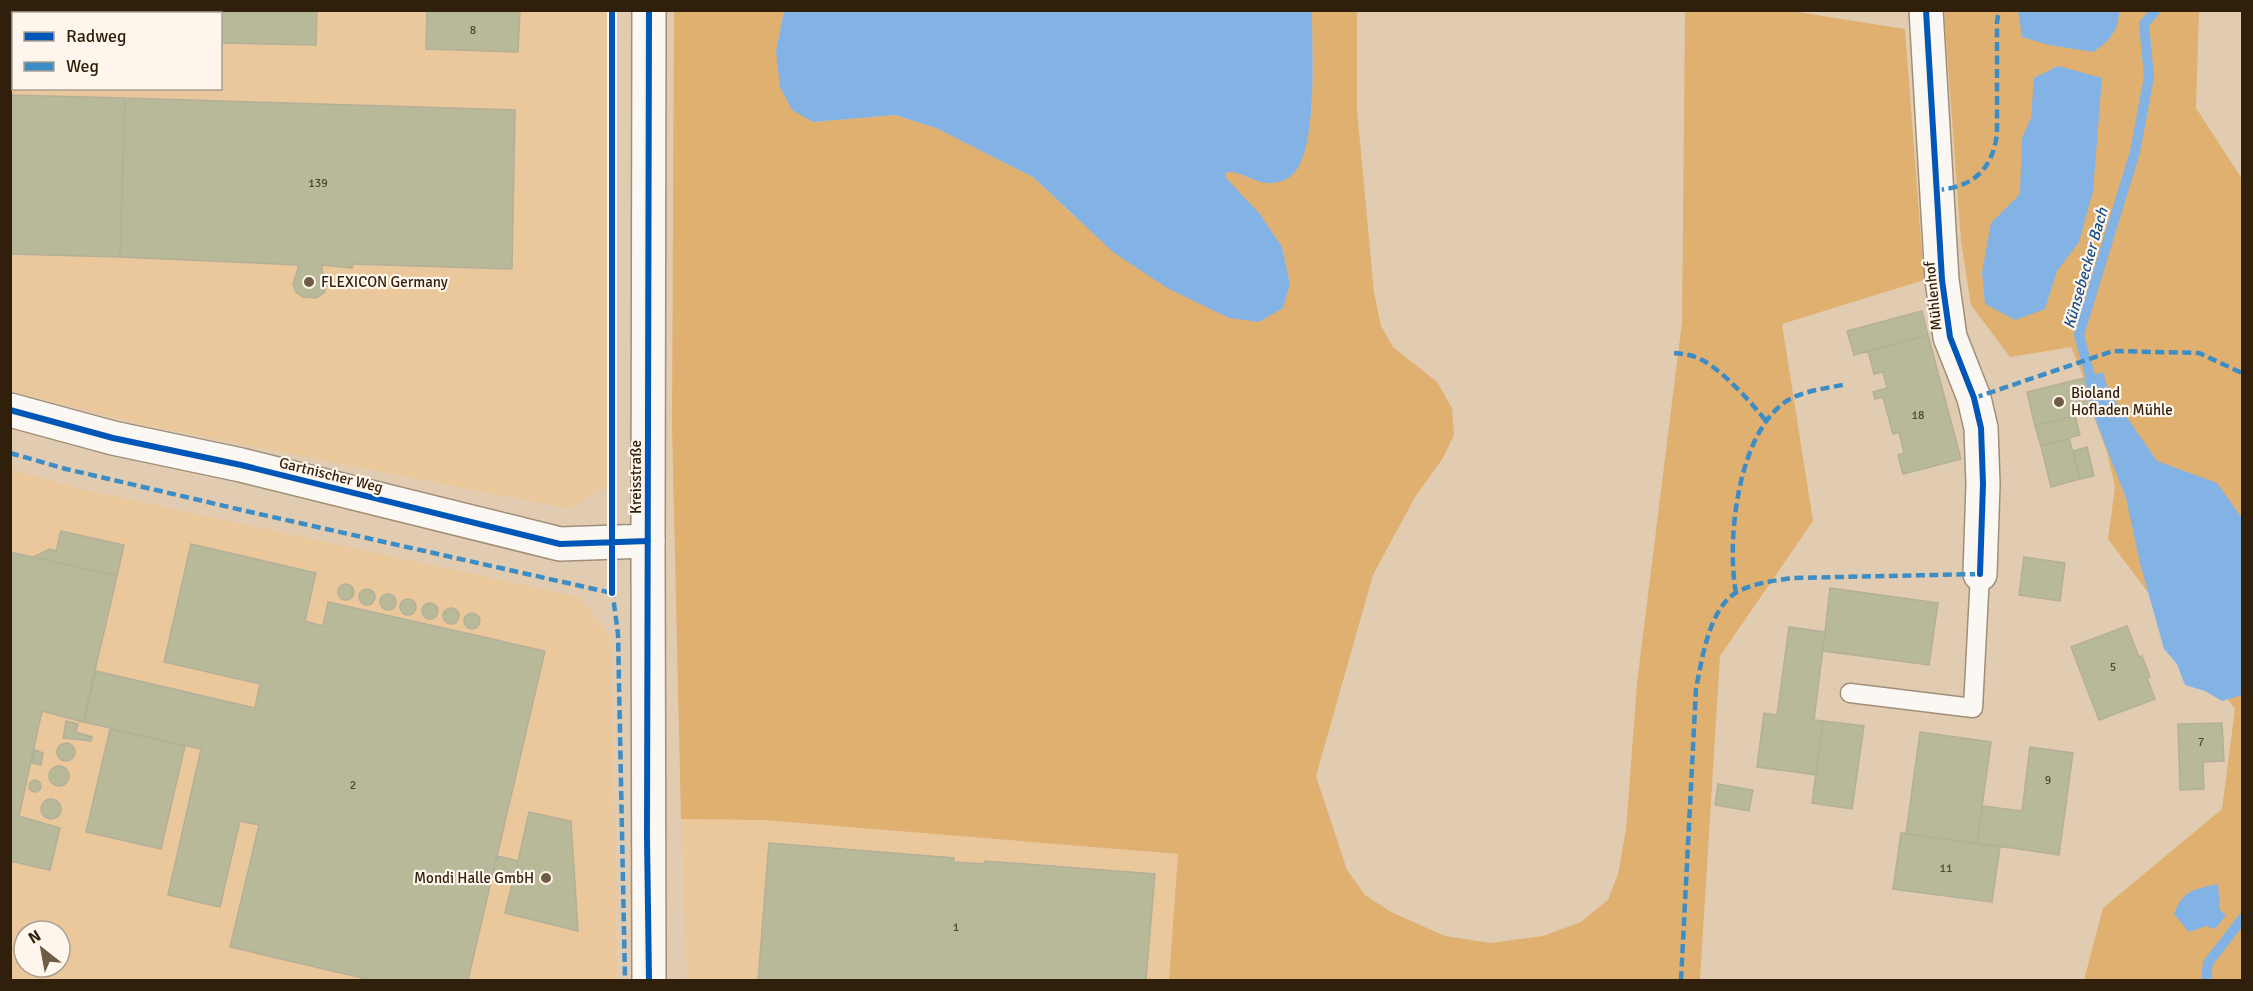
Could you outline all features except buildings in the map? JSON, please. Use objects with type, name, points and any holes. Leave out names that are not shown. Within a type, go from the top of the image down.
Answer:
[{"type":"street","name":"Kreisstraße","points":[[649,10],[649,981]]},
{"type":"street","name":"Mühlenhof","points":[[1926,10],[1935,190],[1946,315],[1950,338],[1974,398],[1981,428],[1983,484],[1980,574]]},
{"type":"street","name":"Gartnischer Weg","points":[[10,410],[113,438],[241,465],[560,544],[648,541]]},
{"type":"lane","points":[[1850,693],[1973,708],[1980,574]]},
{"type":"shaded area","points":[[10,11],[607,11],[607,486],[570,509],[135,423],[11,391]]},
{"type":"shaded area","points":[[674,11],[784,11],[776,51],[813,122],[895,115],[936,128],[1033,177],[1074,216],[1259,322],[1283,307],[1290,284],[1282,247],[1259,213],[1228,182],[1225,178],[1226,173],[1235,171],[1248,178],[1292,175],[1301,160],[1310,120],[1313,73],[1312,11],[1357,11],[1357,110],[1374,292],[1381,326],[1393,347],[1437,382],[1452,408],[1454,435],[1443,458],[1415,497],[1373,575],[1316,776],[1347,870],[1365,895],[1391,912],[1445,936],[1490,943],[1543,936],[1581,922],[1608,900],[1618,874],[1626,830],[1637,683],[1682,322],[1685,11],[1791,11],[1905,29],[1924,280],[1782,324],[1813,521],[1720,656],[1700,980],[1169,980],[1178,854],[764,820],[681,819],[672,427]]},
{"type":"shaded area","points":[[1944,11],[2199,11],[2196,108],[2242,179],[2242,980],[2084,980],[2103,908],[2222,809],[2235,709],[2108,539],[2115,487],[2107,452],[2092,411],[2084,378],[2071,347],[2010,357],[1971,305],[1961,242]]},
{"type":"shaded area","points":[[10,469],[81,489],[579,597],[611,637],[617,980],[11,980]]},
{"type":"shaded area","points":[[681,819],[764,820],[1178,854],[1169,980],[687,980]]},
{"type":"water","points":[[784,11],[1312,11],[1311,112],[1305,151],[1299,166],[1290,177],[1278,182],[1263,182],[1231,172],[1226,173],[1225,177],[1259,213],[1282,247],[1290,284],[1283,308],[1259,322],[1229,318],[1167,288],[1113,252],[1033,177],[936,128],[895,115],[813,122],[792,110],[780,87],[776,51]]},
{"type":"water","points":[[2018,11],[2119,11],[2119,18],[2112,35],[2093,52],[2049,45],[2022,37]]},
{"type":"water","points":[[2058,66],[2102,78],[2093,191],[2079,242],[2057,271],[2045,309],[2015,320],[1985,304],[1982,273],[1991,223],[2020,194],[2022,138],[2031,118],[2034,78]]},
{"type":"water","points":[[2103,372],[2108,390],[2157,461],[2217,483],[2242,518],[2242,695],[2222,701],[2205,691],[2185,685],[2177,664],[2164,649],[2140,563],[2126,498],[2092,411],[2084,378]]},
{"type":"water","points":[[2218,884],[2220,910],[2226,915],[2215,929],[2206,926],[2189,932],[2174,914],[2178,906],[2190,892]]},
{"type":"waterway","name":"Künsebecker Bach","points":[[2094,390],[2079,335],[2135,152],[2149,77],[2144,24],[2156,10]]},
{"type":"waterway","name":"Künsebecker Bach","points":[[2206,980],[2208,963],[2242,919]]},
{"type":"marked path","points":[[1935,190],[1960,186],[1970,181],[1985,167],[1994,147],[1997,134],[1997,22],[1999,10]]},
{"type":"marked path","points":[[1974,398],[2113,351],[2199,353],[2242,373]]},
{"type":"marked path","points":[[1674,353],[1695,357],[1710,365],[1736,388],[1766,421]]},
{"type":"marked path","points":[[1736,593],[1733,571],[1735,516],[1747,459],[1758,434],[1772,413],[1790,399],[1811,391],[1847,384]]},
{"type":"marked path","points":[[10,453],[66,469],[246,511],[612,593]]},
{"type":"marked path","points":[[1681,980],[1696,689],[1708,635],[1713,622],[1727,600],[1750,586],[1792,578],[1980,574]]},
{"type":"marked path","points":[[612,589],[618,634],[625,980]]},
{"type":"cycle path","points":[[612,10],[612,593]]},
{"type":"cycle path","points":[[649,10],[647,837],[649,980]]},
{"type":"cycle path","points":[[1926,10],[1942,280],[1950,337],[1974,398],[1981,428],[1983,484],[1980,574]]},
{"type":"cycle path","points":[[10,410],[113,438],[241,465],[560,544],[648,541]]},
{"type":"place","name":"FLEXICON Germany","points":[[309,282]]},
{"type":"place","name":"Bioland Hofladen Mühle","points":[[2059,402]]},
{"type":"place","name":"Mondi Halle GmbH","points":[[546,878]]}]
